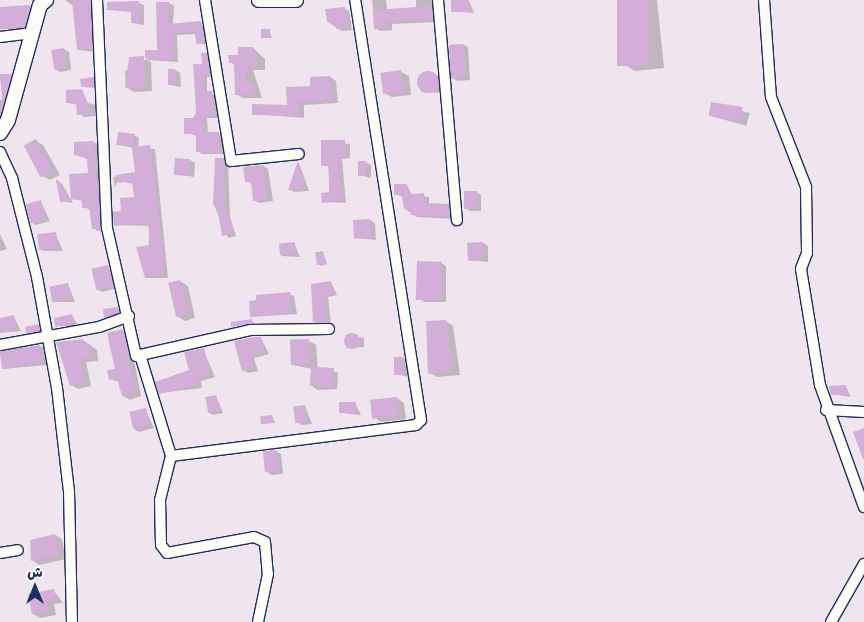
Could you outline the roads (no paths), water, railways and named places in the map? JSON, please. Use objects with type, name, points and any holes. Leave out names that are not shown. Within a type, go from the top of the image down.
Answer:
[{"type":"street","points":[[0,133],[5,109],[46,0]]},
{"type":"street","points":[[97,0],[107,228],[129,316],[136,356],[250,330],[328,330]]},
{"type":"street","points":[[205,0],[231,161],[299,154]]},
{"type":"street","points":[[259,0],[296,0]]},
{"type":"street","points":[[171,456],[416,425],[421,420],[355,0]]},
{"type":"street","points":[[438,0],[457,220]]},
{"type":"street","points":[[764,0],[771,98],[806,187],[807,254],[801,269],[826,410],[864,507]]},
{"type":"street","points":[[0,37],[33,33]]},
{"type":"street","points":[[0,152],[12,178],[48,336],[69,491],[72,622]]},
{"type":"street","points":[[0,345],[48,336],[129,316]]},
{"type":"street","points":[[140,356],[171,456],[160,500],[160,545],[167,553],[254,537],[265,542],[268,574],[258,622]]},
{"type":"street","points":[[826,410],[864,412]]},
{"type":"street","points":[[0,553],[18,550]]},
{"type":"street","points":[[831,622],[864,564]]}]
